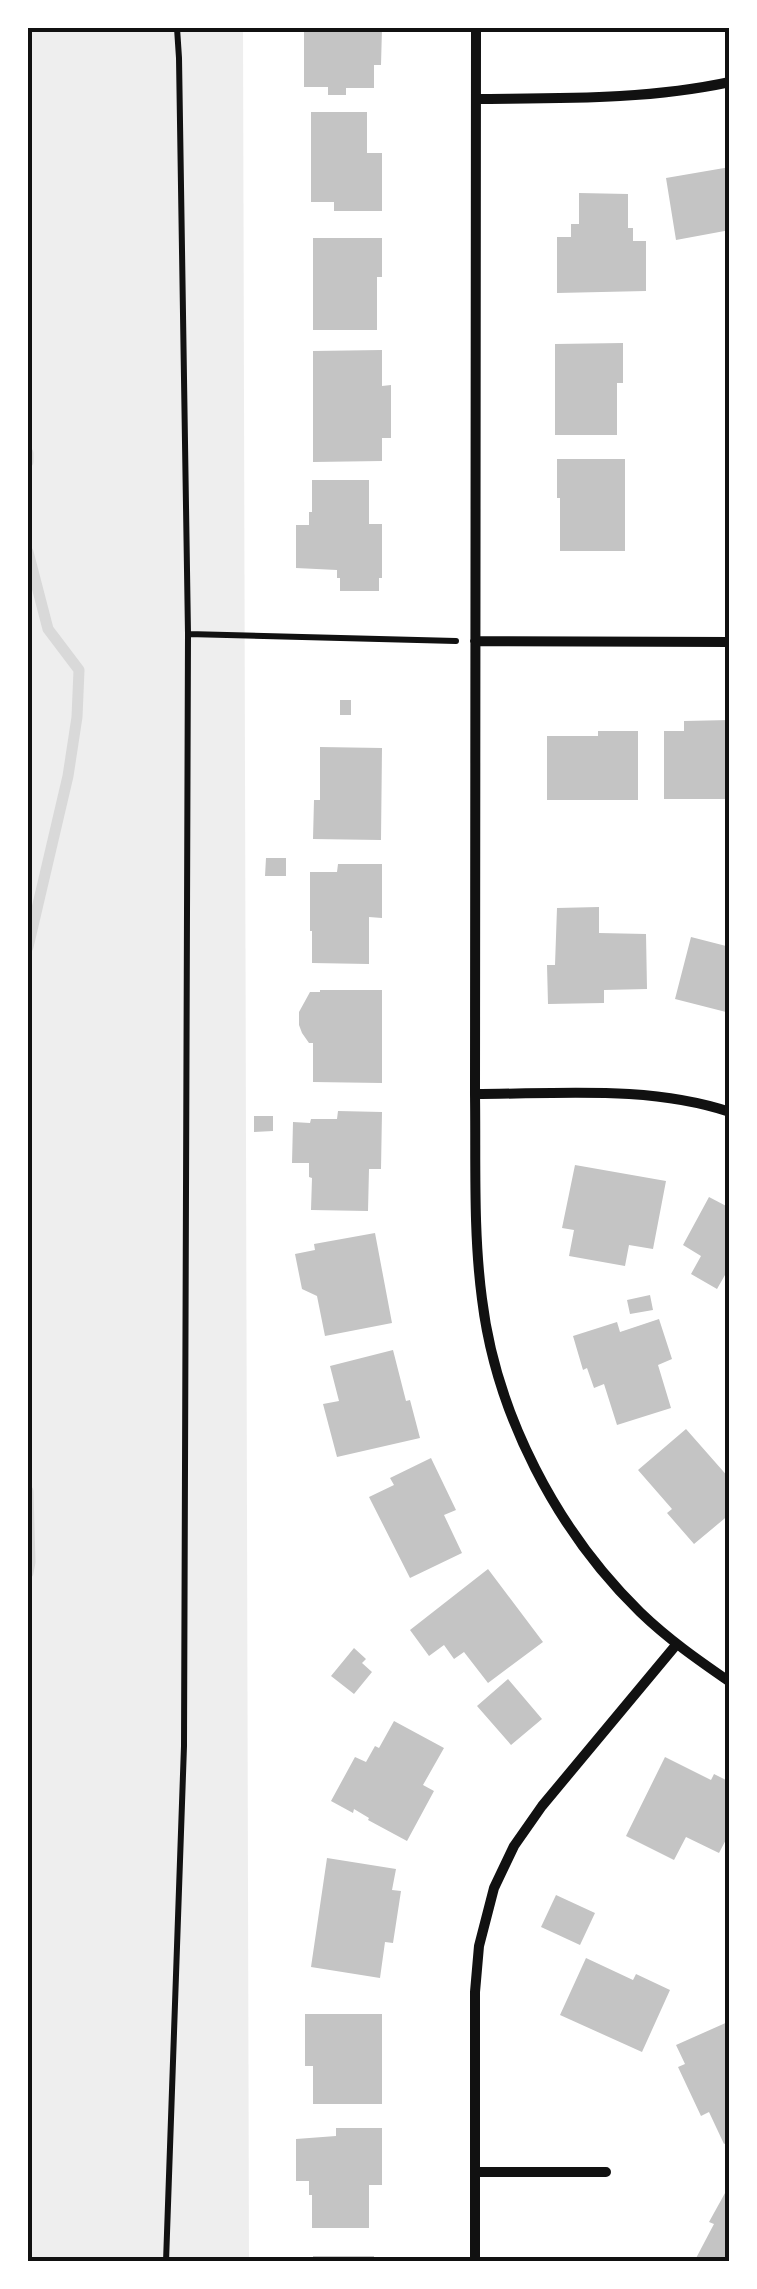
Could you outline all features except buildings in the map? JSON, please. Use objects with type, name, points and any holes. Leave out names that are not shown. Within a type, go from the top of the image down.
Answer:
[{"type":"street","points":[[476,28],[475,1094],[476,1246],[482,1304],[494,1361],[512,1416],[565,1519],[599,1567],[638,1610],[676,1644],[730,1682]]},
{"type":"street","points":[[476,99],[618,98],[696,90],[730,82]]},
{"type":"street","points":[[475,642],[730,642]]},
{"type":"street","points":[[475,1094],[624,1094],[675,1098],[730,1112]]},
{"type":"street","points":[[475,2262],[476,1977],[479,1946],[494,1888],[514,1846],[542,1806],[676,1644]]},
{"type":"street","points":[[475,2172],[606,2172]]},
{"type":"path","points":[[166,2262],[184,1746],[188,634],[177,28]]},
{"type":"path","points":[[188,634],[475,642]]},
{"type":"shaded area","points":[[28,28],[243,28],[249,2261],[28,2262]]},
{"type":"waterway","points":[[28,453],[28,462]]},
{"type":"waterway","points":[[28,552],[48,629],[79,670],[68,776],[28,947]]},
{"type":"waterway","points":[[28,1491],[28,1573]]}]
